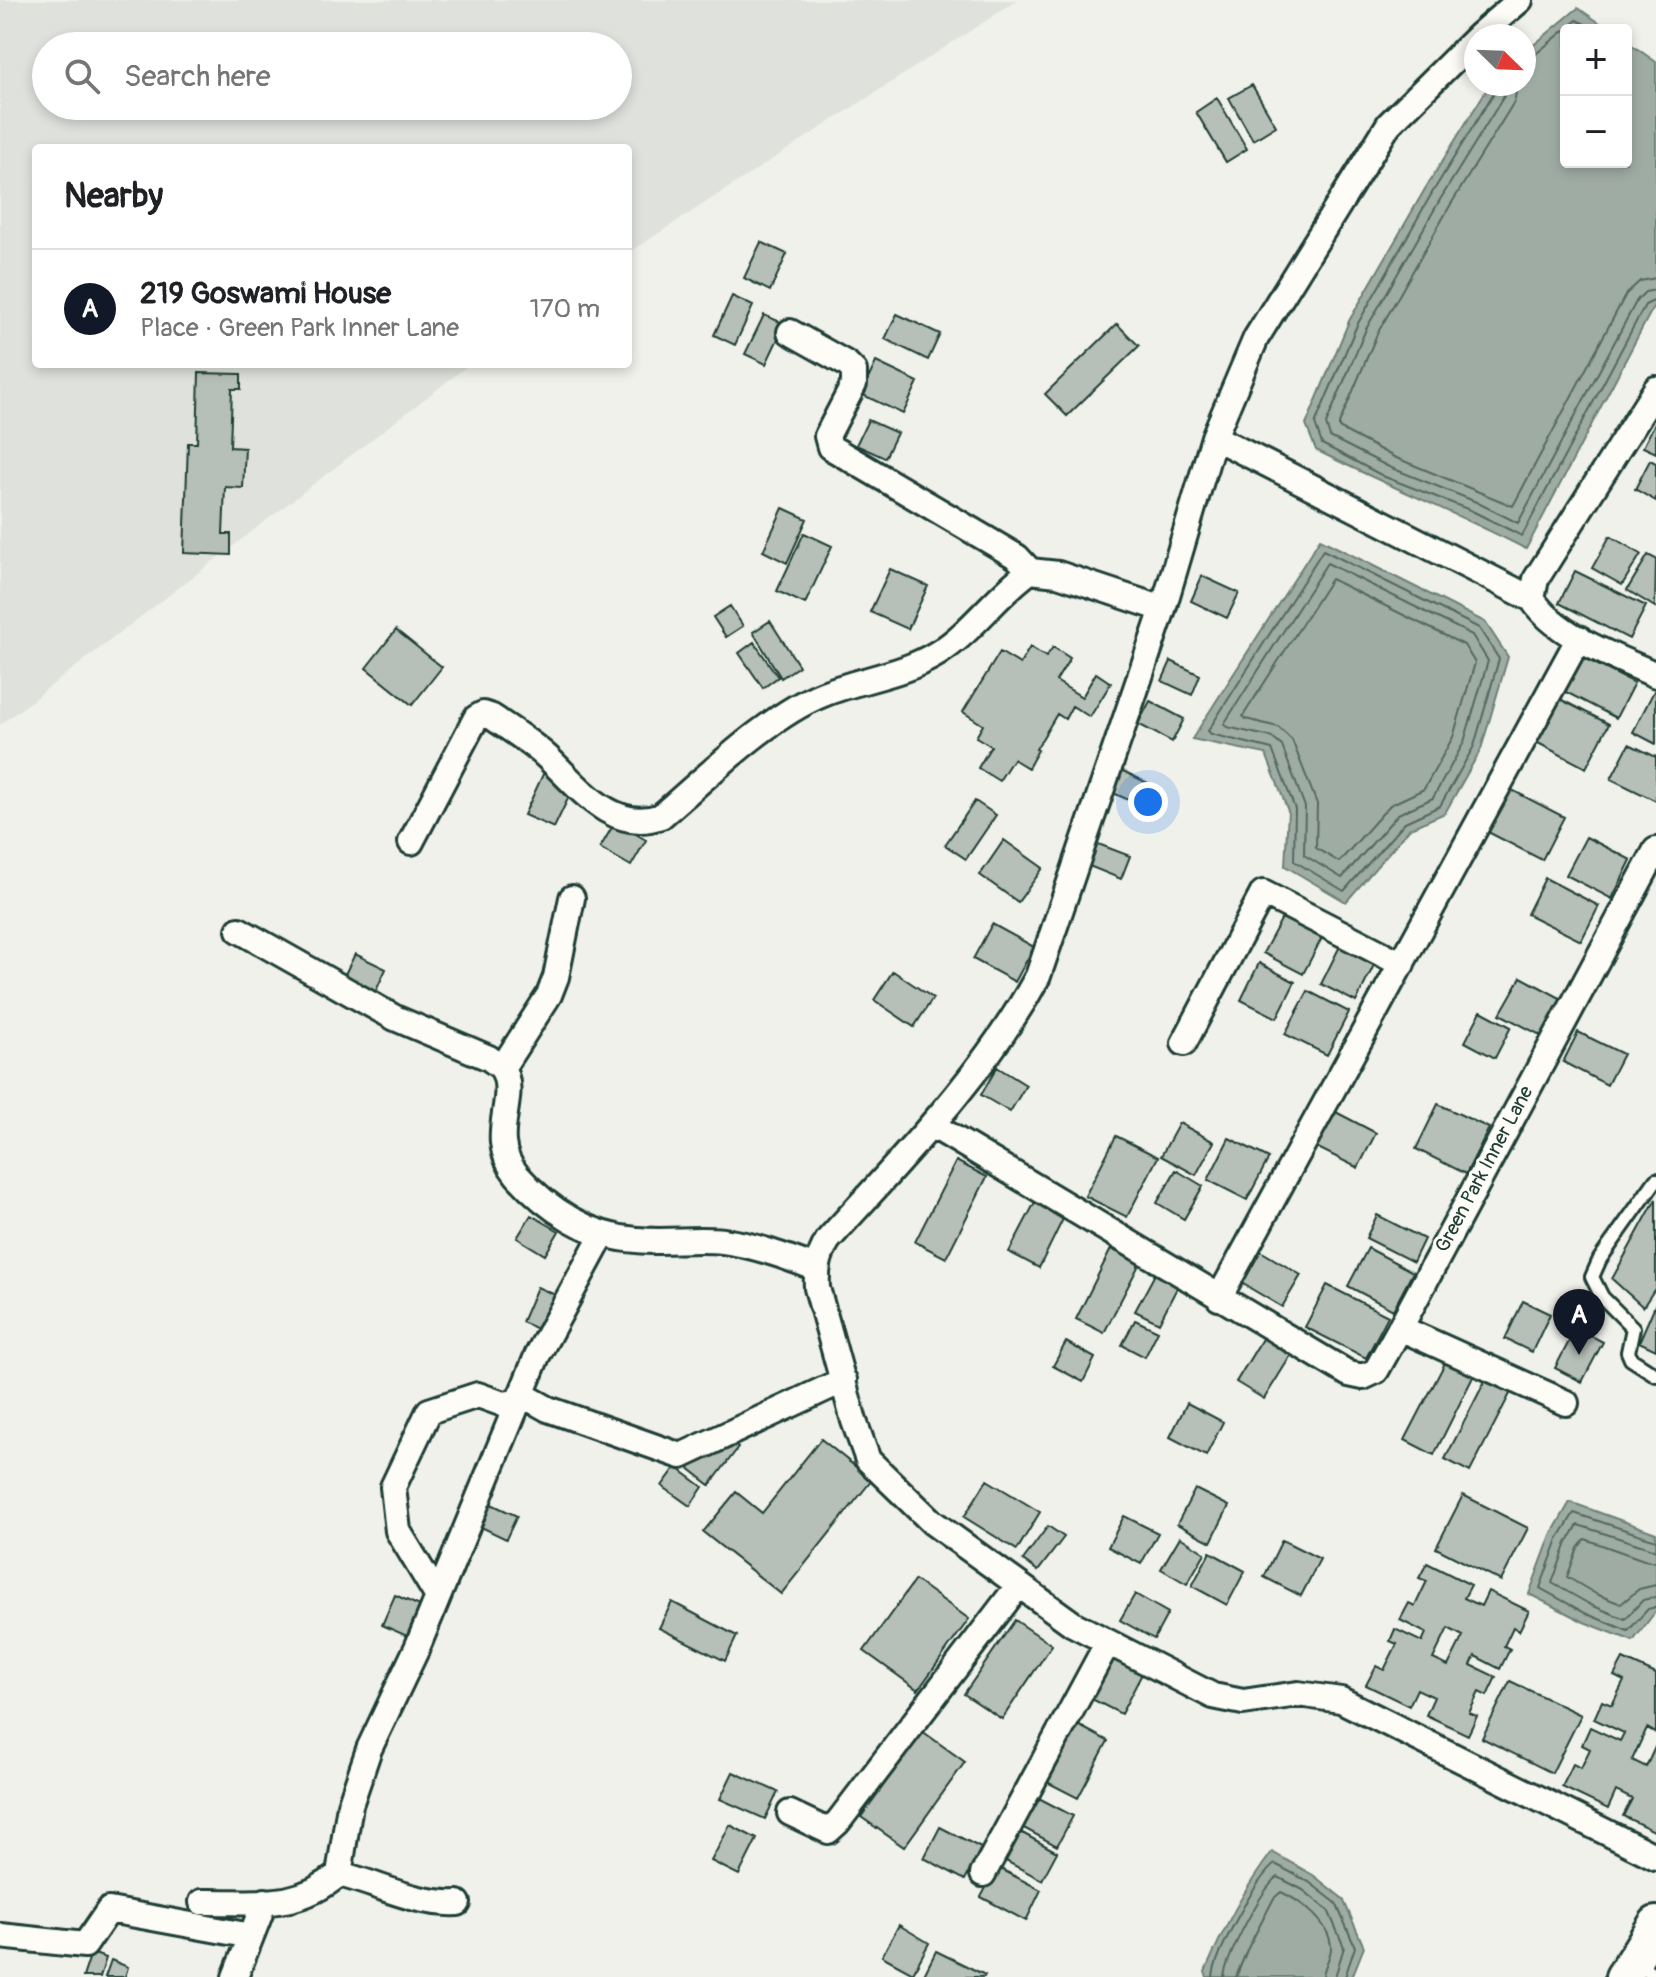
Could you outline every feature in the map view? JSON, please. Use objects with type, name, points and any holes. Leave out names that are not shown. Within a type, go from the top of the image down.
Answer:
[{"type":"main road","points":[[1638,1971],[1656,1924]]},
{"type":"street","points":[[1492,24],[1520,0]]},
{"type":"street","points":[[1464,50],[1389,124],[1256,338],[1214,437],[1163,609],[1038,976],[1016,1016],[932,1125],[828,1240],[816,1268],[817,1288],[868,1460],[932,1522],[1073,1624],[1213,1696],[1243,1702],[1298,1694],[1341,1700],[1656,1857]]},
{"type":"street","points":[[790,332],[854,371],[854,384],[827,436],[830,447],[1017,557],[1030,571],[1058,574],[1163,609]]},
{"type":"street","points":[[1532,599],[1536,579],[1656,389]]},
{"type":"street","points":[[1214,437],[1532,599],[1540,611],[1579,638],[1656,675]]},
{"type":"street","points":[[411,842],[476,718],[483,714],[492,717],[545,755],[590,801],[632,819],[648,821],[661,816],[784,714],[822,694],[909,668],[939,652],[973,625],[1030,571]]},
{"type":"street","points":[[932,1125],[1219,1298],[1579,638]]},
{"type":"street","name":"Green Park Inner Lane","points":[[1219,1298],[1349,1374],[1363,1377],[1376,1371],[1656,850]]},
{"type":"street","points":[[1184,1043],[1263,893],[1402,964]]},
{"type":"street","points":[[502,1068],[549,995],[556,977],[572,898]]},
{"type":"street","points":[[239,930],[395,1018],[489,1058],[502,1068],[507,1083],[502,1138],[506,1158],[516,1174],[543,1200],[574,1222],[603,1234],[638,1240],[687,1238],[726,1242],[765,1250],[816,1268]]},
{"type":"street","points":[[202,1902],[294,1900],[312,1894],[339,1874],[350,1805],[357,1782],[438,1597],[537,1356],[603,1234]]},
{"type":"street","points":[[1400,1328],[1566,1403]]},
{"type":"street","points":[[438,1597],[398,1531],[393,1487],[429,1411],[478,1395],[503,1404],[520,1398],[681,1456],[844,1380]]},
{"type":"street","points":[[790,1813],[828,1831],[838,1822],[1018,1586]]},
{"type":"street","points":[[983,1874],[1108,1642]]},
{"type":"street","points":[[339,1874],[365,1880],[418,1901],[458,1903]]},
{"type":"street","points":[[235,1977],[265,1901]]},
{"type":"street","points":[[0,1936],[85,1945],[109,1910],[251,1936]]},
{"type":"lane","points":[[1656,1180],[1600,1259],[1592,1277],[1602,1297],[1633,1328],[1628,1352],[1631,1359],[1656,1375]]},
{"type":"shaded area","points":[[0,0],[1018,0],[632,250],[632,144],[32,144],[32,368],[465,368],[0,725]]},
{"type":"water","points":[[1578,8],[1601,24],[1560,24],[1560,168],[1632,168],[1632,45],[1656,62],[1656,302],[1526,549],[1316,450],[1306,425],[1349,321],[1483,96],[1536,96],[1536,43]]},
{"type":"water","points":[[1320,539],[1485,622],[1508,657],[1481,749],[1445,813],[1410,828],[1346,902],[1285,866],[1288,811],[1266,754],[1192,739]]},
{"type":"water","points":[[1570,1502],[1656,1533],[1656,1611],[1633,1641],[1584,1622],[1529,1594],[1551,1535]]},
{"type":"water","points":[[1272,1852],[1313,1875],[1343,1899],[1364,1947],[1352,1977],[1207,1977],[1205,1972],[1227,1925]]},
{"type":"building","points":[[1252,85],[1276,126],[1253,140],[1229,98]]},
{"type":"building","points":[[1217,98],[1247,149],[1226,162],[1196,112]]},
{"type":"building","points":[[761,242],[787,254],[770,291],[744,278]]},
{"type":"building","points":[[732,296],[753,306],[735,345],[714,335]]},
{"type":"building","points":[[897,314],[940,334],[928,360],[885,339]]},
{"type":"building","points":[[764,315],[785,324],[766,364],[745,354]]},
{"type":"building","points":[[1117,324],[1139,346],[1067,416],[1045,394]]},
{"type":"building","points":[[876,362],[918,382],[903,414],[861,394]]},
{"type":"building","points":[[199,373],[241,374],[241,389],[232,389],[230,447],[245,448],[243,488],[225,487],[223,534],[231,534],[231,555],[184,553],[188,443],[197,443]]},
{"type":"building","points":[[868,420],[897,433],[885,458],[856,445]]},
{"type":"building","points":[[1656,421],[1656,453],[1643,447]]},
{"type":"building","points":[[1650,460],[1656,463],[1656,501],[1635,489]]},
{"type":"building","points":[[783,508],[807,519],[787,563],[763,551]]},
{"type":"building","points":[[804,533],[832,546],[805,604],[777,591]]},
{"type":"building","points":[[1610,536],[1641,554],[1622,585],[1592,568]]},
{"type":"building","points":[[1648,555],[1656,559],[1655,607],[1627,590]]},
{"type":"building","points":[[890,569],[928,586],[908,629],[870,612]]},
{"type":"building","points":[[1575,571],[1646,606],[1629,639],[1559,603]]},
{"type":"building","points":[[1202,576],[1239,593],[1227,618],[1191,601]]},
{"type":"building","points":[[730,606],[743,626],[726,637],[713,617]]},
{"type":"building","points":[[770,621],[799,666],[781,678],[753,632]]},
{"type":"building","points":[[396,630],[442,667],[412,705],[366,668]]},
{"type":"building","points":[[754,642],[778,677],[763,688],[739,653]]},
{"type":"building","points":[[1030,647],[1046,657],[1053,647],[1070,658],[1056,681],[1082,697],[1096,673],[1111,683],[1090,717],[1072,706],[1065,719],[1057,714],[1028,768],[1013,759],[999,781],[978,768],[991,746],[976,737],[983,725],[963,712],[1000,652],[1020,664]]},
{"type":"building","points":[[1580,656],[1634,683],[1616,718],[1562,690]]},
{"type":"building","points":[[1171,661],[1200,675],[1192,695],[1162,681]]},
{"type":"building","points":[[1656,692],[1656,744],[1633,732]]},
{"type":"building","points":[[1558,698],[1609,724],[1586,768],[1536,742]]},
{"type":"building","points":[[1150,701],[1184,719],[1172,742],[1138,724]]},
{"type":"building","points":[[1629,744],[1656,757],[1656,801],[1611,779]]},
{"type":"building","points":[[1121,770],[1156,787],[1146,808],[1111,792]]},
{"type":"building","points":[[544,772],[574,786],[554,828],[524,815]]},
{"type":"building","points":[[1510,789],[1564,817],[1542,860],[1488,832]]},
{"type":"building","points":[[975,801],[996,815],[966,859],[945,845]]},
{"type":"building","points":[[615,822],[646,840],[631,866],[600,848]]},
{"type":"building","points":[[1586,837],[1631,860],[1612,899],[1566,875]]},
{"type":"building","points":[[1004,840],[1043,868],[1018,902],[980,875]]},
{"type":"building","points":[[1093,842],[1130,856],[1121,879],[1084,864]]},
{"type":"building","points":[[1545,878],[1599,906],[1581,941],[1527,914]]},
{"type":"building","points":[[1283,916],[1323,936],[1303,974],[1263,953]]},
{"type":"building","points":[[992,924],[1034,947],[1015,982],[973,959]]},
{"type":"building","points":[[1341,944],[1376,961],[1356,1002],[1321,984]]},
{"type":"building","points":[[355,954],[386,969],[375,993],[343,978]]},
{"type":"building","points":[[1259,963],[1295,982],[1277,1018],[1241,1000]]},
{"type":"building","points":[[893,971],[933,998],[914,1027],[874,1000]]},
{"type":"building","points":[[1521,977],[1564,1000],[1544,1037],[1500,1014]]},
{"type":"building","points":[[1308,991],[1349,1012],[1327,1055],[1285,1034]]},
{"type":"building","points":[[1481,1011],[1511,1027],[1495,1058],[1465,1042]]},
{"type":"building","points":[[1578,1032],[1623,1054],[1607,1085],[1563,1062]]},
{"type":"building","points":[[997,1067],[1026,1085],[1010,1112],[981,1095]]},
{"type":"building","points":[[1438,1104],[1489,1128],[1466,1174],[1416,1149]]},
{"type":"building","points":[[1332,1110],[1376,1133],[1358,1168],[1314,1146]]},
{"type":"building","points":[[1179,1123],[1214,1142],[1196,1175],[1161,1156]]},
{"type":"building","points":[[1116,1136],[1158,1157],[1127,1217],[1085,1196]]},
{"type":"building","points":[[1229,1138],[1269,1158],[1247,1200],[1208,1180]]},
{"type":"building","points":[[956,1161],[987,1177],[946,1258],[915,1242]]},
{"type":"building","points":[[1176,1170],[1203,1186],[1184,1219],[1157,1203]]},
{"type":"building","points":[[1656,1199],[1656,1287],[1643,1307],[1612,1279]]},
{"type":"building","points":[[1035,1202],[1064,1217],[1039,1268],[1009,1252]]},
{"type":"building","points":[[531,1215],[559,1231],[545,1255],[517,1238]]},
{"type":"building","points":[[1377,1215],[1424,1239],[1413,1262],[1366,1238]]},
{"type":"building","points":[[1368,1248],[1413,1272],[1393,1310],[1348,1286]]},
{"type":"building","points":[[1111,1249],[1140,1263],[1104,1333],[1076,1319]]},
{"type":"building","points":[[1257,1249],[1301,1275],[1282,1307],[1238,1281]]},
{"type":"building","points":[[1155,1274],[1178,1286],[1159,1323],[1135,1311]]},
{"type":"building","points":[[1327,1285],[1388,1316],[1366,1358],[1305,1327]]},
{"type":"building","points":[[537,1287],[558,1296],[541,1331],[522,1322]]},
{"type":"building","points":[[1523,1301],[1550,1314],[1532,1352],[1505,1339]]},
{"type":"building","points":[[1656,1303],[1656,1350],[1639,1342]]},
{"type":"building","points":[[1135,1320],[1158,1331],[1145,1357],[1122,1345]]},
{"type":"building","points":[[1576,1328],[1603,1342],[1582,1382],[1555,1368]]},
{"type":"building","points":[[1265,1334],[1293,1352],[1264,1399],[1236,1382]]},
{"type":"building","points":[[1066,1342],[1095,1358],[1083,1382],[1053,1366]]},
{"type":"building","points":[[1447,1359],[1475,1373],[1434,1455],[1405,1440]]},
{"type":"building","points":[[1488,1375],[1513,1388],[1470,1472],[1445,1459]]},
{"type":"building","points":[[1187,1403],[1223,1422],[1206,1456],[1170,1437]]},
{"type":"building","points":[[715,1430],[738,1448],[710,1485],[687,1467]]},
{"type":"building","points":[[821,1439],[872,1480],[781,1594],[703,1532],[736,1492],[762,1513]]},
{"type":"building","points":[[676,1467],[703,1487],[690,1506],[662,1486]]},
{"type":"building","points":[[987,1480],[1040,1512],[1017,1550],[964,1517]]},
{"type":"building","points":[[1195,1489],[1229,1506],[1211,1542],[1177,1524]]},
{"type":"building","points":[[1463,1495],[1528,1528],[1501,1581],[1436,1548]]},
{"type":"building","points":[[487,1502],[517,1516],[506,1539],[477,1525]]},
{"type":"building","points":[[1124,1516],[1158,1533],[1141,1564],[1108,1547]]},
{"type":"building","points":[[1048,1526],[1064,1537],[1038,1571],[1023,1560]]},
{"type":"building","points":[[1180,1537],[1205,1553],[1187,1584],[1161,1569]]},
{"type":"building","points":[[1282,1540],[1320,1559],[1301,1596],[1264,1577]]},
{"type":"building","points":[[1210,1552],[1245,1571],[1227,1605],[1192,1586]]},
{"type":"building","points":[[1427,1563],[1471,1585],[1464,1598],[1481,1606],[1488,1591],[1529,1611],[1519,1631],[1513,1627],[1504,1646],[1510,1649],[1500,1669],[1475,1656],[1471,1665],[1496,1677],[1487,1696],[1479,1692],[1469,1713],[1477,1716],[1468,1735],[1426,1715],[1434,1697],[1417,1689],[1409,1706],[1366,1685],[1376,1666],[1384,1670],[1397,1644],[1390,1641],[1395,1629],[1422,1642],[1426,1633],[1400,1620],[1409,1603],[1415,1606],[1427,1581],[1419,1578]],"holes":[[[1448,1628],[1463,1636],[1448,1666],[1433,1659]]]},
{"type":"building","points":[[915,1580],[969,1619],[918,1690],[864,1651]]},
{"type":"building","points":[[1135,1594],[1168,1613],[1154,1639],[1120,1620]]},
{"type":"building","points":[[395,1595],[420,1606],[407,1636],[382,1625]]},
{"type":"building","points":[[672,1602],[737,1636],[725,1661],[659,1628]]},
{"type":"building","points":[[1015,1620],[1052,1645],[1002,1719],[964,1694]]},
{"type":"building","points":[[1110,1653],[1144,1670],[1121,1714],[1088,1697]]},
{"type":"building","points":[[1623,1659],[1656,1674],[1656,1733],[1647,1728],[1632,1760],[1646,1767],[1656,1745],[1656,1832],[1623,1816],[1632,1799],[1616,1791],[1608,1809],[1562,1787],[1573,1764],[1581,1768],[1590,1749],[1582,1745],[1590,1727],[1620,1741],[1624,1733],[1594,1719],[1602,1701],[1612,1705],[1624,1681],[1614,1676]]},
{"type":"building","points":[[1510,1681],[1581,1715],[1552,1773],[1482,1738]]},
{"type":"building","points":[[1076,1724],[1108,1741],[1078,1798],[1045,1781]]},
{"type":"building","points":[[922,1731],[965,1762],[904,1847],[861,1817]]},
{"type":"building","points":[[733,1772],[778,1792],[765,1819],[720,1799]]},
{"type":"building","points":[[1035,1796],[1073,1816],[1057,1846],[1020,1826]]},
{"type":"building","points":[[730,1825],[757,1839],[739,1875],[711,1861]]},
{"type":"building","points":[[940,1827],[981,1848],[965,1880],[924,1858]]},
{"type":"building","points":[[1015,1829],[1057,1852],[1042,1880],[1000,1858]]},
{"type":"building","points":[[997,1867],[1041,1890],[1026,1921],[981,1897]]},
{"type":"building","points":[[899,1925],[929,1943],[913,1973],[882,1956]]},
{"type":"building","points":[[936,1951],[985,1975],[984,1977],[923,1977]]},
{"type":"building","points":[[91,1953],[106,1958],[100,1977],[83,1977]]},
{"type":"building","points":[[111,1960],[128,1967],[125,1977],[105,1977]]},
{"type":"place","name":"219 Goswami House","points":[[1579,1355]]}]
